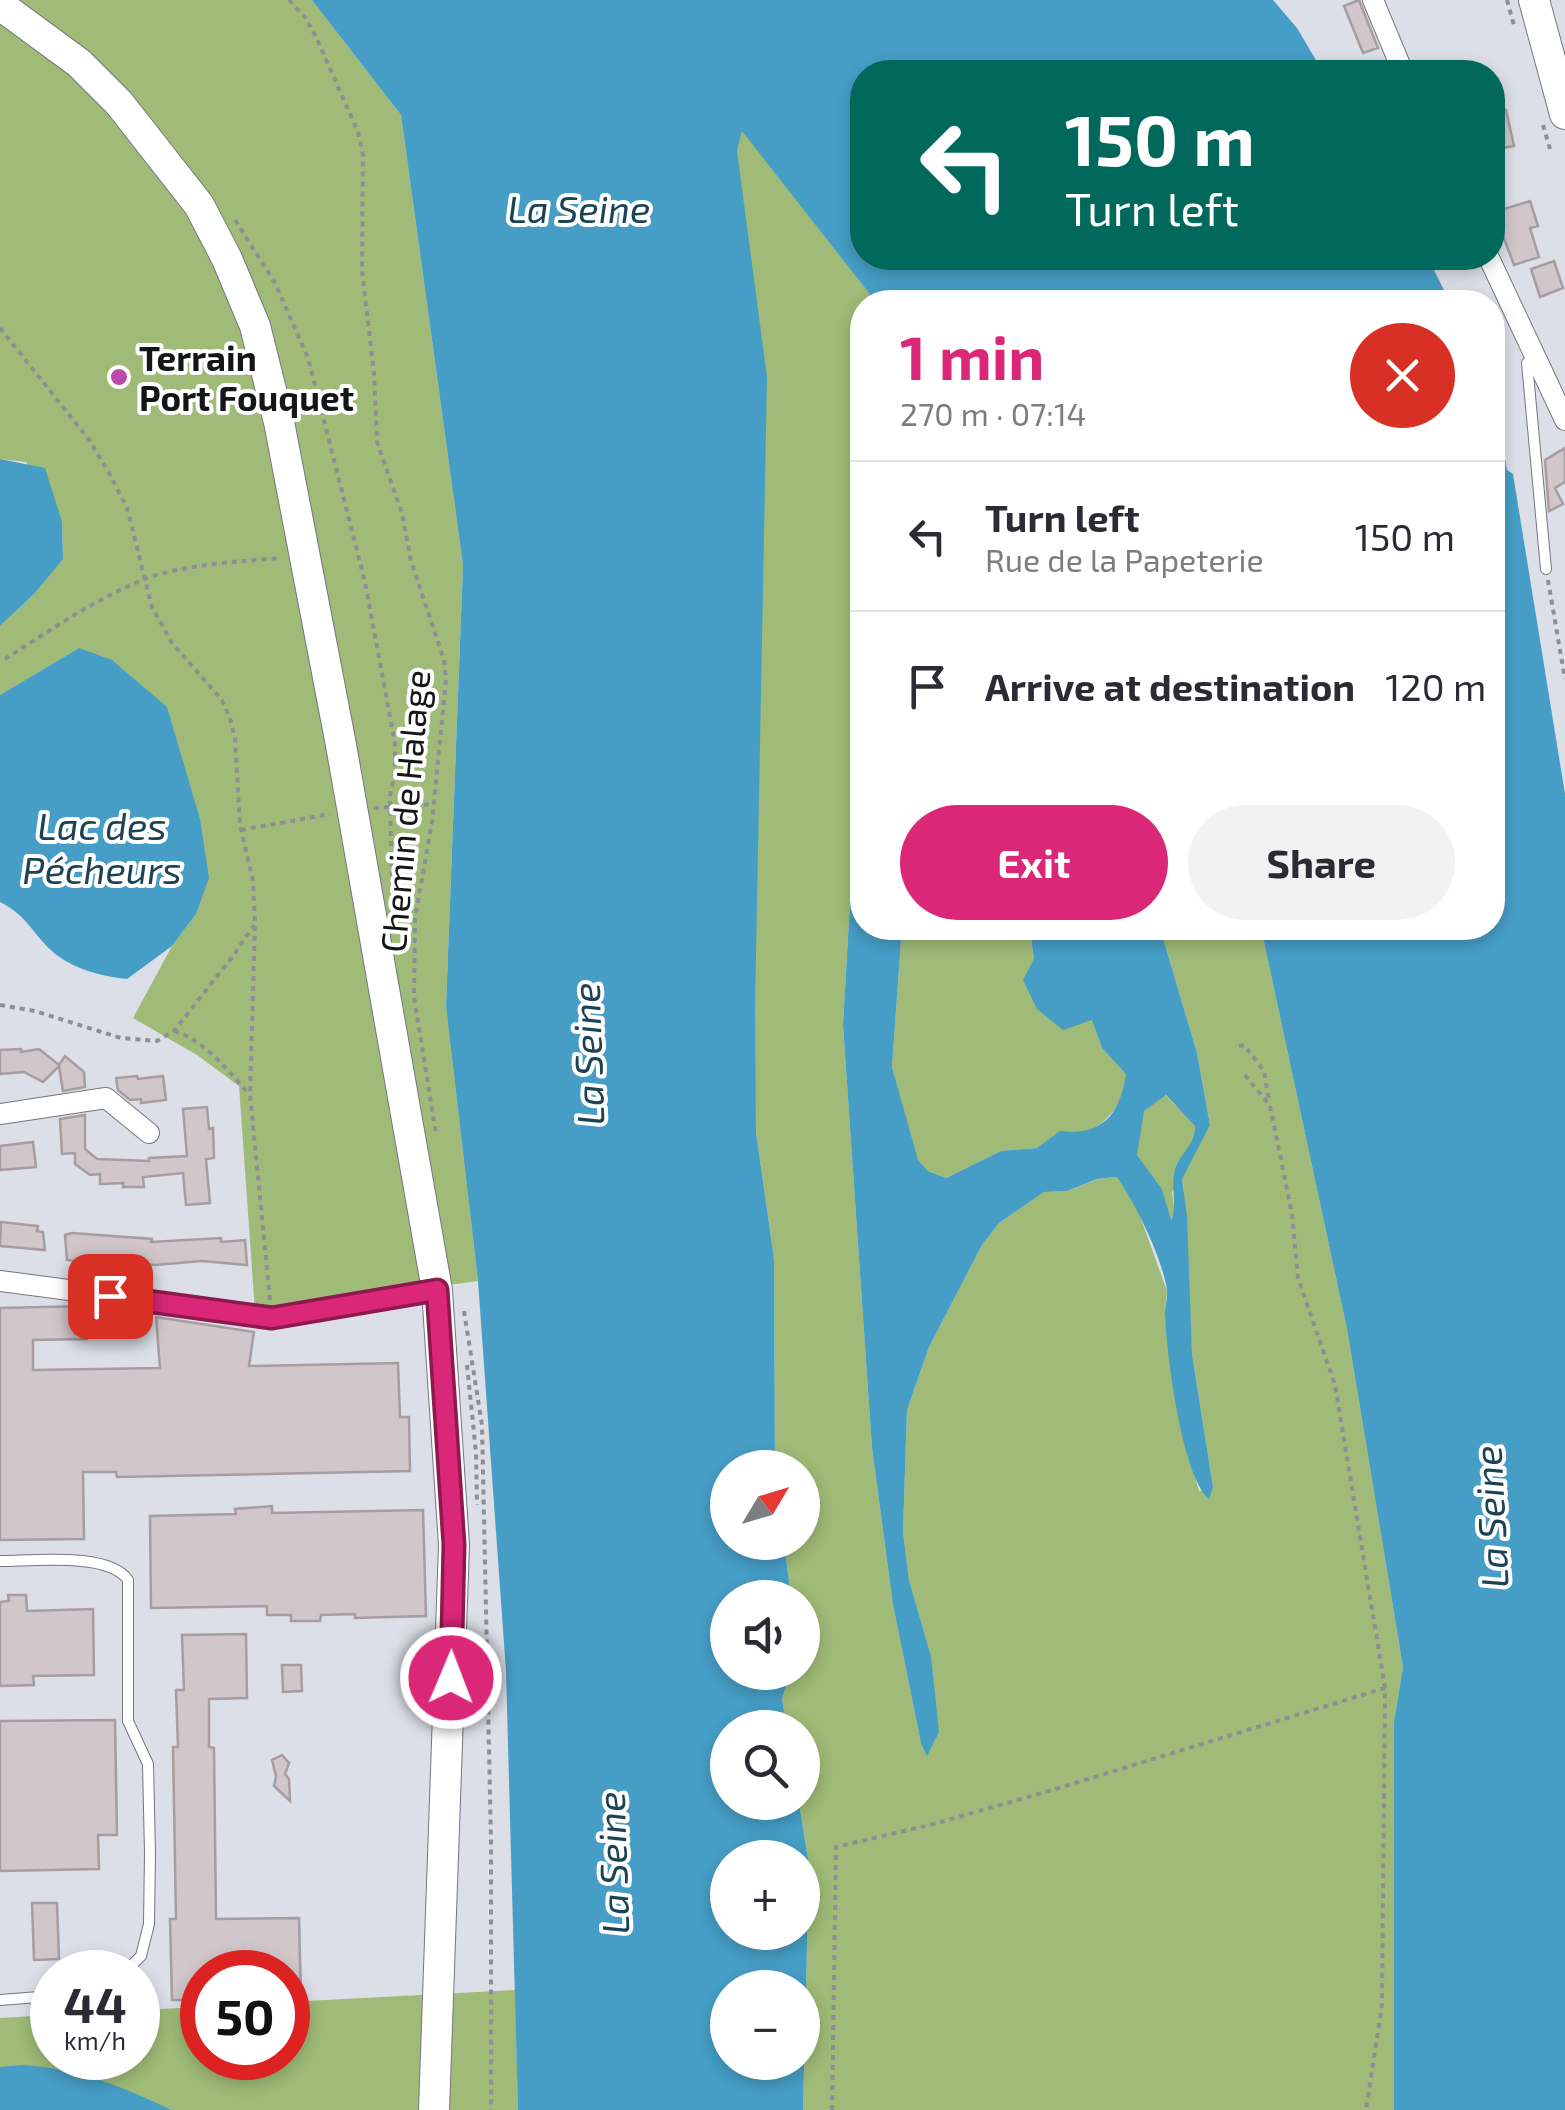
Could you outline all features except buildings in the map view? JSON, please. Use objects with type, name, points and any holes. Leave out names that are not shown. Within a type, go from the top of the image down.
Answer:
[{"type":"main road","points":[[1534,0],[1565,114]]},
{"type":"main road","points":[[0,5],[79,63],[120,103],[199,205],[255,326],[279,422],[437,1290],[454,1545],[434,2110]]},
{"type":"street","points":[[1372,0],[1398,60]]},
{"type":"street","points":[[1505,290],[1565,420]]},
{"type":"street","points":[[1537,355],[1565,395]]},
{"type":"street","points":[[0,1114],[106,1098],[149,1133]]},
{"type":"street","points":[[0,1280],[272,1318],[437,1290]]},
{"type":"lane","points":[[1537,355],[1527,363],[1546,569]]},
{"type":"lane","points":[[0,1561],[101,1562],[122,1571],[128,1580],[128,1722],[148,1764],[149,1924],[142,1950]]},
{"type":"lane","points":[[0,2000],[30,1998]]},
{"type":"path","name":"Chemin de Halage","points":[[289,0],[306,17],[317,39],[360,143],[364,185],[362,270],[374,373],[377,442],[402,514],[423,605],[444,660],[446,680],[432,822],[417,904],[414,998]]},
{"type":"path","points":[[0,328],[90,441],[127,508],[152,608],[172,643],[222,700],[230,718],[240,824],[256,922],[250,1095],[272,1318]]},
{"type":"path","points":[[5,658],[145,579],[193,569],[306,557]]},
{"type":"path","points":[[1546,569],[1565,679]]},
{"type":"path","points":[[0,1005],[147,1042],[174,1031],[256,922]]},
{"type":"path","points":[[174,1031],[214,1055],[250,1095]]},
{"type":"path","points":[[1239,1046],[1244,1045],[1264,1071],[1292,1214],[1298,1278],[1334,1386],[1385,1688],[1382,2005],[1366,2110]]},
{"type":"path","points":[[1245,1075],[1270,1106]]},
{"type":"path","points":[[832,2110],[836,1848],[1035,1795],[1385,1688]]},
{"type":"green space","points":[[0,0],[312,0],[401,115],[463,565],[446,1005],[478,1281],[255,1311],[239,1086],[197,1055],[133,1018],[172,946],[196,914],[79,648],[0,695],[0,626],[35,593],[63,558],[62,522],[26,462],[0,459]]},
{"type":"green space","points":[[742,129],[867,290],[850,290],[850,902],[843,1025],[872,1448],[893,1605],[921,1743],[931,1656],[909,1580],[903,1532],[907,1410],[929,1347],[982,1245],[999,1223],[1044,1192],[1067,1191],[1098,1179],[1117,1177],[1136,1205],[1167,1291],[1165,1314],[1182,1432],[1199,1491],[1213,1487],[1192,1354],[1183,1181],[1172,1192],[1175,1211],[1170,1221],[1162,1189],[1137,1156],[1123,1098],[1098,1126],[1082,1132],[1060,1132],[1037,1148],[1001,1151],[946,1178],[928,1171],[917,1160],[892,1067],[901,940],[1031,940],[1034,959],[1092,1019],[1102,1048],[1127,1074],[1165,1095],[1195,1125],[1196,1137],[1176,1166],[1197,1146],[1210,1125],[1197,1053],[1164,940],[1264,940],[1347,1329],[1403,1667],[1394,1722],[1394,2110],[803,2110],[804,2080],[820,2080],[820,1970],[806,1970],[807,1950],[820,1950],[820,1840],[805,1840],[802,1820],[820,1820],[820,1710],[784,1710],[782,1699],[785,1690],[820,1690],[820,1580],[789,1580],[786,1560],[820,1560],[820,1450],[775,1450],[774,1259],[756,1132],[737,151]]},
{"type":"green space","points":[[515,1990],[518,2110],[0,2110],[0,2018],[30,2016],[30,2080],[160,2080],[160,2009],[180,2008],[180,2080],[310,2080],[310,2001]]},
{"type":"water","name":"La Seine","points":[[312,0],[1273,0],[1297,28],[1316,60],[850,60],[850,269],[742,131],[737,151],[767,377],[755,1008],[756,1132],[774,1259],[775,1450],[710,1450],[710,1560],[786,1560],[789,1580],[710,1580],[710,1690],[785,1690],[784,1710],[710,1710],[710,1820],[802,1820],[805,1840],[710,1840],[710,1950],[807,1950],[806,1970],[710,1970],[710,2080],[804,2080],[803,2110],[518,2110],[506,1671],[478,1281],[446,1006],[463,565],[401,115]]},
{"type":"water","name":"La Seine","points":[[851,270],[1434,270],[1444,290],[867,290]]},
{"type":"water","points":[[0,459],[45,468],[62,522],[63,559],[0,626]]},
{"type":"water","points":[[1505,459],[1507,470],[1513,474],[1565,794],[1565,2110],[1394,2110],[1394,1722],[1403,1667],[1347,1329],[1264,940],[1505,940]]},
{"type":"water","name":"Lac des Pécheurs","points":[[79,648],[112,660],[167,707],[200,819],[209,878],[196,914],[172,946],[127,979],[91,972],[66,961],[18,914],[0,902],[0,695]]},
{"type":"water","points":[[850,902],[850,940],[901,940],[892,1067],[918,1160],[928,1171],[946,1178],[1001,1151],[1037,1148],[1060,1131],[1088,1130],[1107,1119],[1119,1100],[1126,1074],[1102,1048],[1092,1020],[1063,1030],[1037,1009],[1023,980],[1034,959],[1031,940],[1164,940],[1197,1053],[1210,1125],[1182,1179],[1192,1354],[1213,1487],[1209,1499],[1191,1466],[1177,1412],[1166,1331],[1167,1293],[1160,1262],[1117,1177],[1097,1179],[1067,1191],[1044,1192],[999,1223],[982,1245],[929,1347],[907,1410],[903,1532],[909,1580],[931,1656],[939,1732],[927,1756],[893,1605],[872,1448],[843,1025]],"holes":[[[1166,1095],[1195,1126],[1193,1139],[1175,1170],[1171,1220],[1162,1189],[1137,1155],[1144,1111]]]},
{"type":"water","points":[[30,2066],[30,2080],[98,2080],[171,2110],[0,2110],[0,2067]]},
{"type":"place","name":"Terrain Port Fouquet","points":[[119,377]]},
{"type":"route","points":[[110,1296],[272,1318],[437,1290],[454,1545],[451,1678]]}]
